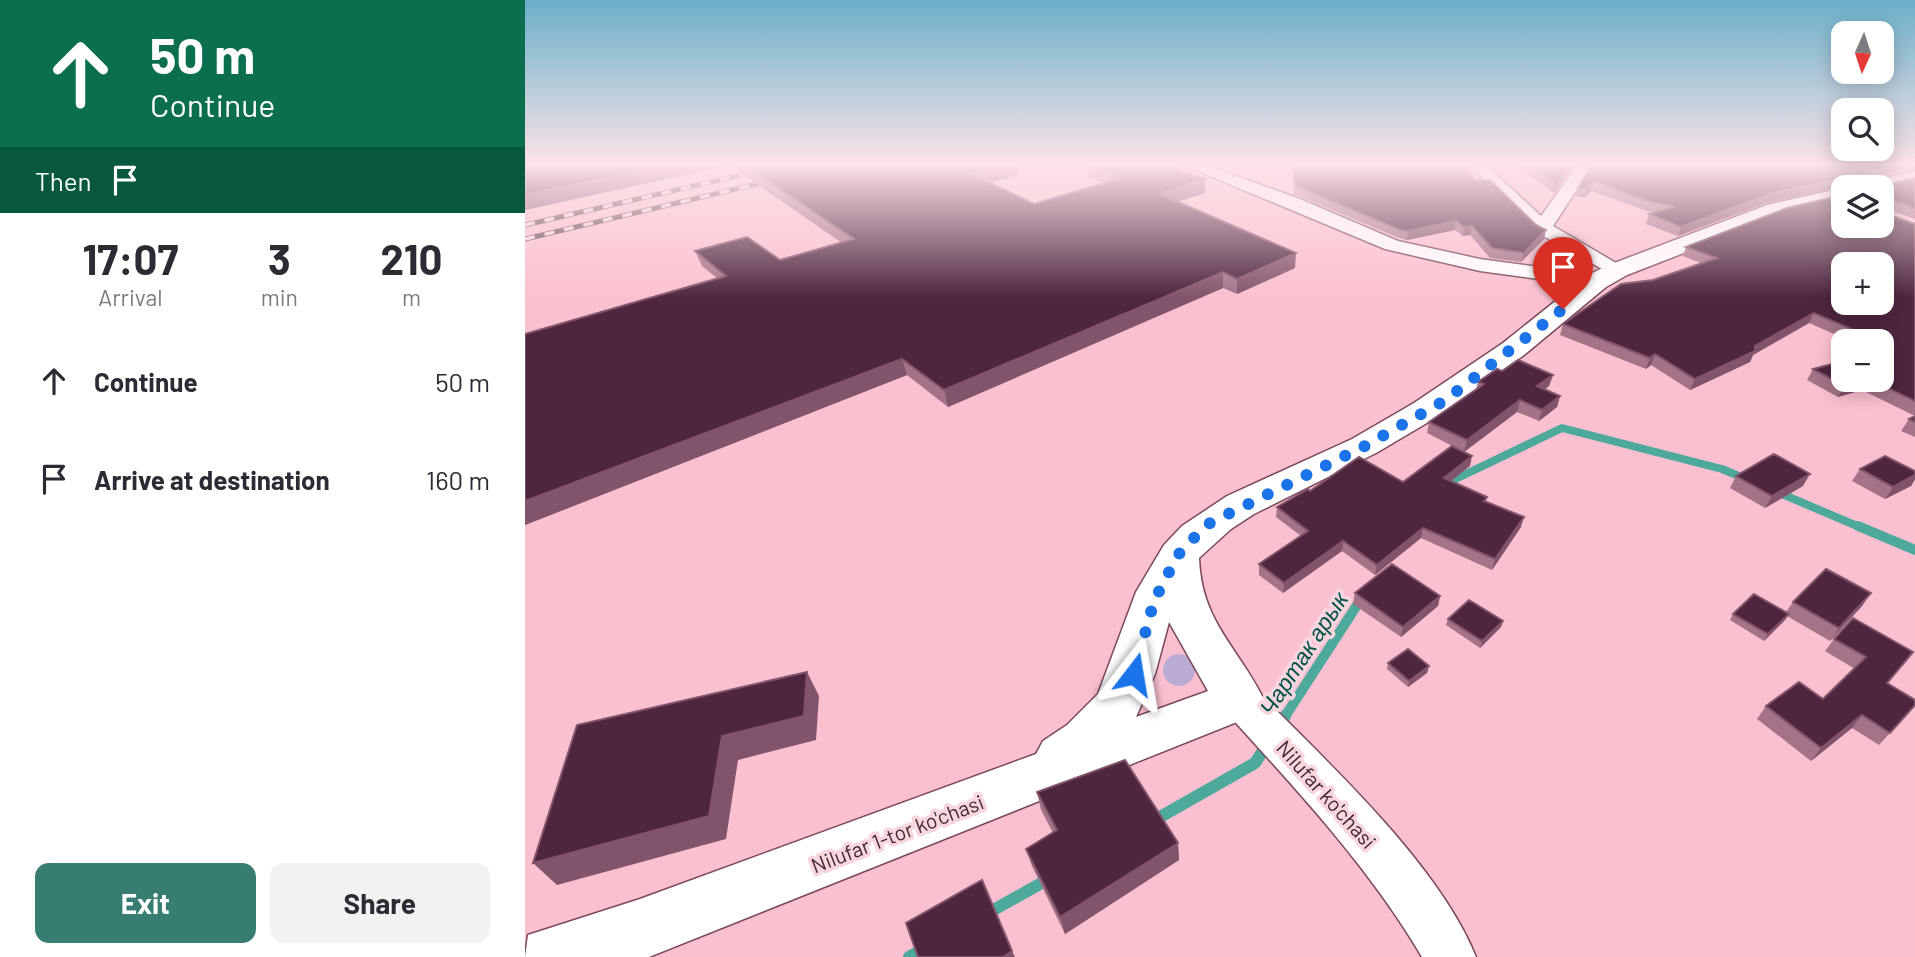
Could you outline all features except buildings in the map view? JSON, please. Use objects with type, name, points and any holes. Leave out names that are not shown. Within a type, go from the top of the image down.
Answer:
[{"type":"street","points":[[1307,209],[1392,245],[1480,265],[1608,275]]},
{"type":"street","points":[[1522,209],[1543,228],[1608,275]]},
{"type":"street","points":[[1543,228],[1552,209]]},
{"type":"street","points":[[997,795],[1084,743],[1111,718],[1127,692],[1154,601],[1192,540],[1444,401],[1608,275],[1784,209]]},
{"type":"street","name":"Nilufar ko'chasi","points":[[1192,540],[1177,574],[1181,603],[1240,701],[1357,823],[1423,907],[1451,957]]},
{"type":"street","name":"Nilufar 1-tor ko'chasi","points":[[550,957],[640,930],[1240,701]]},
{"type":"shaded area","points":[[1179,654],[1190,659],[1195,670],[1190,681],[1179,686],[1168,681],[1163,670],[1168,659]]},
{"type":"waterway","name":"Чартак арык","points":[[1443,485],[1562,428],[1722,469],[1746,479]]},
{"type":"waterway","name":"Чартак арык","points":[[1777,492],[1862,528]]},
{"type":"waterway","name":"Чартак арык","points":[[1858,526],[1915,550]]},
{"type":"waterway","name":"Чартак арык","points":[[1284,718],[1361,599]]},
{"type":"waterway","name":"Чартак арык","points":[[1279,726],[1285,716]]},
{"type":"waterway","name":"Чартак арык","points":[[1153,821],[1255,763],[1268,743]]},
{"type":"waterway","name":"Чартак арык","points":[[988,913],[1047,880]]},
{"type":"waterway","name":"Чартак арык","points":[[909,957],[925,948]]},
{"type":"railway","points":[[525,225],[596,209]]},
{"type":"railway","points":[[525,239],[653,209]]},
{"type":"route","points":[[1134,674],[1154,601],[1178,555],[1206,525],[1363,447],[1444,401],[1563,309]]}]
